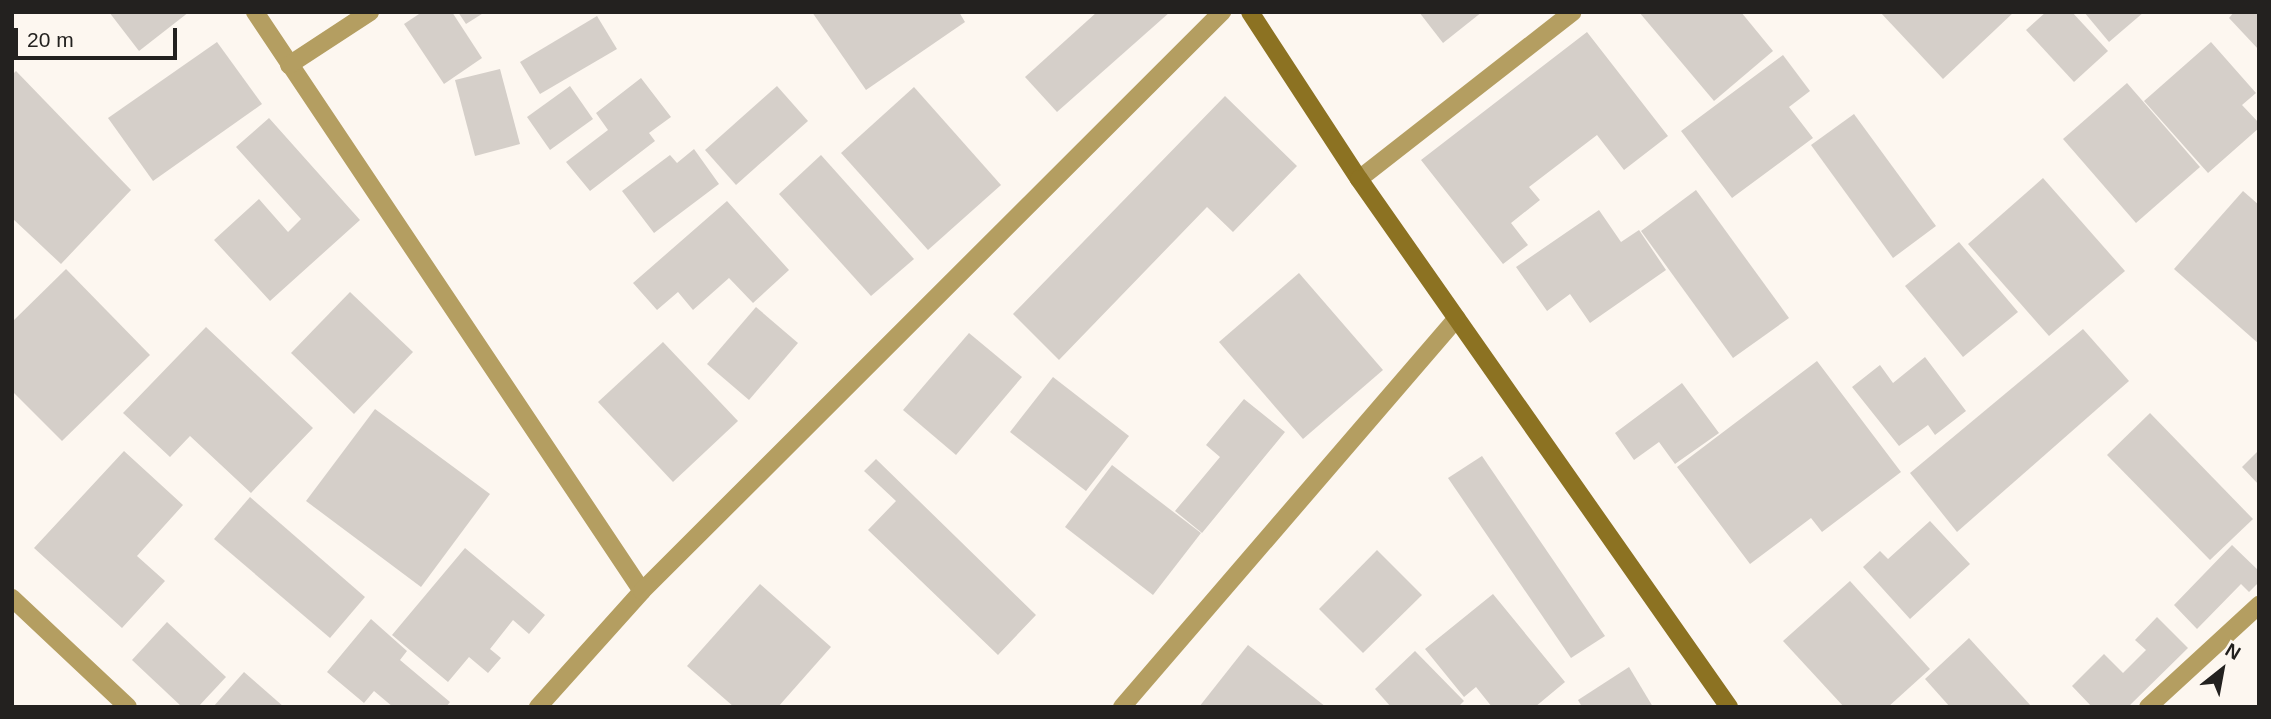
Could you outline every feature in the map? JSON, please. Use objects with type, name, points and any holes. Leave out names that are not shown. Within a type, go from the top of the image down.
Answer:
[{"type":"main road","points":[[1251,12],[1359,179],[1729,707]]},
{"type":"street","points":[[255,12],[642,591]]},
{"type":"street","points":[[289,65],[370,12]]},
{"type":"street","points":[[538,707],[642,591],[1222,12]]},
{"type":"street","points":[[1359,179],[1573,12]]},
{"type":"street","points":[[1122,707],[1457,318]]},
{"type":"street","points":[[12,598],[128,707]]},
{"type":"street","points":[[2148,707],[2259,605]]},
{"type":"building","points":[[109,12],[189,12],[139,51]]},
{"type":"building","points":[[422,12],[452,12],[482,58],[444,84],[404,24]]},
{"type":"building","points":[[458,12],[485,12],[466,24]]},
{"type":"building","points":[[812,12],[959,12],[965,22],[866,90]]},
{"type":"building","points":[[1097,12],[1170,12],[1057,112],[1025,77]]},
{"type":"building","points":[[1419,12],[1482,12],[1443,43]]},
{"type":"building","points":[[1639,12],[1741,12],[1773,51],[1714,101]]},
{"type":"building","points":[[1880,12],[2014,12],[1943,79]]},
{"type":"building","points":[[2046,12],[2072,12],[2108,51],[2074,82],[2026,30]]},
{"type":"building","points":[[2084,12],[2144,12],[2109,42]]},
{"type":"building","points":[[2234,12],[2259,12],[2259,50],[2229,18]]},
{"type":"building","points":[[597,16],[617,49],[540,94],[520,62]]},
{"type":"building","points":[[1587,32],[1668,136],[1624,170],[1597,135],[1529,187],[1540,200],[1511,223],[1528,245],[1503,264],[1421,160]]},
{"type":"building","points":[[217,42],[262,104],[153,181],[108,118]]},
{"type":"building","points":[[2211,42],[2256,93],[2242,105],[2259,123],[2259,128],[2208,173],[2144,101]]},
{"type":"building","points":[[1783,55],[1810,91],[1789,107],[1813,138],[1732,198],[1681,131]]},
{"type":"building","points":[[500,69],[520,144],[475,156],[455,80]]},
{"type":"building","points":[[16,71],[131,190],[61,264],[12,218],[12,75]]},
{"type":"building","points":[[641,78],[671,117],[649,133],[655,141],[590,191],[566,162],[608,130],[596,113]]},
{"type":"building","points":[[2127,83],[2200,167],[2136,223],[2063,139]]},
{"type":"building","points":[[570,86],[593,119],[550,150],[527,117]]},
{"type":"building","points":[[777,86],[808,121],[736,185],[705,150]]},
{"type":"building","points":[[914,87],[1001,185],[928,250],[841,153]]},
{"type":"building","points":[[1225,96],[1297,166],[1233,232],[1207,207],[1059,360],[1013,314]]},
{"type":"building","points":[[1854,114],[1936,226],[1893,258],[1811,145]]},
{"type":"building","points":[[269,118],[360,220],[270,301],[214,240],[259,199],[288,232],[301,219],[236,147]]},
{"type":"building","points":[[694,149],[719,184],[654,233],[622,191],[670,155],[677,163]]},
{"type":"building","points":[[821,155],[914,259],[871,296],[779,194]]},
{"type":"building","points":[[2043,178],[2125,271],[2049,336],[1968,244]]},
{"type":"building","points":[[1696,190],[1789,318],[1733,358],[1641,231]]},
{"type":"building","points":[[2243,191],[2259,205],[2259,344],[2174,269]]},
{"type":"building","points":[[727,201],[789,270],[753,303],[729,278],[693,310],[678,292],[657,310],[633,283]]},
{"type":"building","points":[[1599,210],[1621,242],[1639,230],[1666,270],[1590,323],[1570,294],[1547,311],[1516,267]]},
{"type":"building","points":[[1959,242],[2018,312],[1963,357],[1905,286]]},
{"type":"building","points":[[66,269],[150,355],[62,441],[12,391],[12,322]]},
{"type":"building","points":[[1299,273],[1383,370],[1303,439],[1219,342]]},
{"type":"building","points":[[350,292],[413,352],[354,414],[291,353]]},
{"type":"building","points":[[756,307],[798,343],[749,400],[707,364]]},
{"type":"building","points":[[206,327],[313,428],[251,493],[190,436],[170,457],[123,413]]},
{"type":"building","points":[[2083,329],[2129,381],[1957,532],[1910,473]]},
{"type":"building","points":[[969,333],[1022,377],[956,455],[903,410]]},
{"type":"building","points":[[663,342],[738,421],[673,482],[598,402]]},
{"type":"building","points":[[1925,357],[1966,411],[1935,435],[1928,425],[1899,446],[1852,387],[1880,365],[1893,383]]},
{"type":"building","points":[[1817,361],[1901,472],[1822,532],[1811,518],[1750,564],[1677,467]]},
{"type":"building","points":[[1053,377],[1129,436],[1086,491],[1010,432]]},
{"type":"building","points":[[1682,383],[1719,433],[1675,464],[1659,442],[1634,460],[1615,433]]},
{"type":"building","points":[[1244,399],[1285,432],[1202,533],[1175,511],[1220,457],[1206,445]]},
{"type":"building","points":[[375,409],[490,494],[421,587],[306,501]]},
{"type":"building","points":[[2150,413],[2253,519],[2210,560],[2107,455]]},
{"type":"building","points":[[2259,450],[2259,485],[2242,467]]},
{"type":"building","points":[[124,451],[183,505],[137,556],[165,581],[122,628],[34,548]]},
{"type":"building","points":[[1482,456],[1605,636],[1571,658],[1448,478]]},
{"type":"building","points":[[876,459],[1036,615],[998,655],[868,530],[896,501],[864,471]]},
{"type":"building","points":[[1112,465],[1201,533],[1153,595],[1065,527]]},
{"type":"building","points":[[250,497],[365,597],[330,638],[214,539]]},
{"type":"building","points":[[1930,521],[1970,564],[1910,619],[1863,567],[1880,551],[1888,559]]},
{"type":"building","points":[[2232,545],[2259,571],[2259,582],[2249,592],[2241,584],[2197,629],[2174,605]]},
{"type":"building","points":[[465,548],[545,615],[529,634],[513,620],[490,649],[501,658],[488,673],[469,657],[448,682],[392,635]]},
{"type":"building","points":[[1377,550],[1422,595],[1363,653],[1319,609]]},
{"type":"building","points":[[1850,581],[1930,669],[1888,707],[1844,707],[1783,641]]},
{"type":"building","points":[[760,584],[831,647],[778,707],[734,707],[687,666]]},
{"type":"building","points":[[1493,594],[1565,682],[1535,707],[1492,707],[1476,687],[1464,697],[1425,649]]},
{"type":"building","points":[[2157,617],[2188,648],[2128,707],[2092,707],[2072,686],[2104,654],[2123,673],[2146,650],[2135,640]]},
{"type":"building","points":[[371,619],[407,651],[400,660],[450,702],[446,707],[393,707],[374,691],[364,703],[327,672]]},
{"type":"building","points":[[167,622],[226,677],[198,707],[182,707],[132,660]]},
{"type":"building","points":[[1969,638],[2032,707],[1950,707],[1925,679]]},
{"type":"building","points":[[1248,645],[1326,707],[1199,707]]},
{"type":"building","points":[[1415,651],[1464,701],[1458,707],[1391,707],[1375,689]]},
{"type":"building","points":[[1629,667],[1653,707],[1582,707],[1578,700]]},
{"type":"building","points":[[244,672],[284,707],[213,707]]}]
